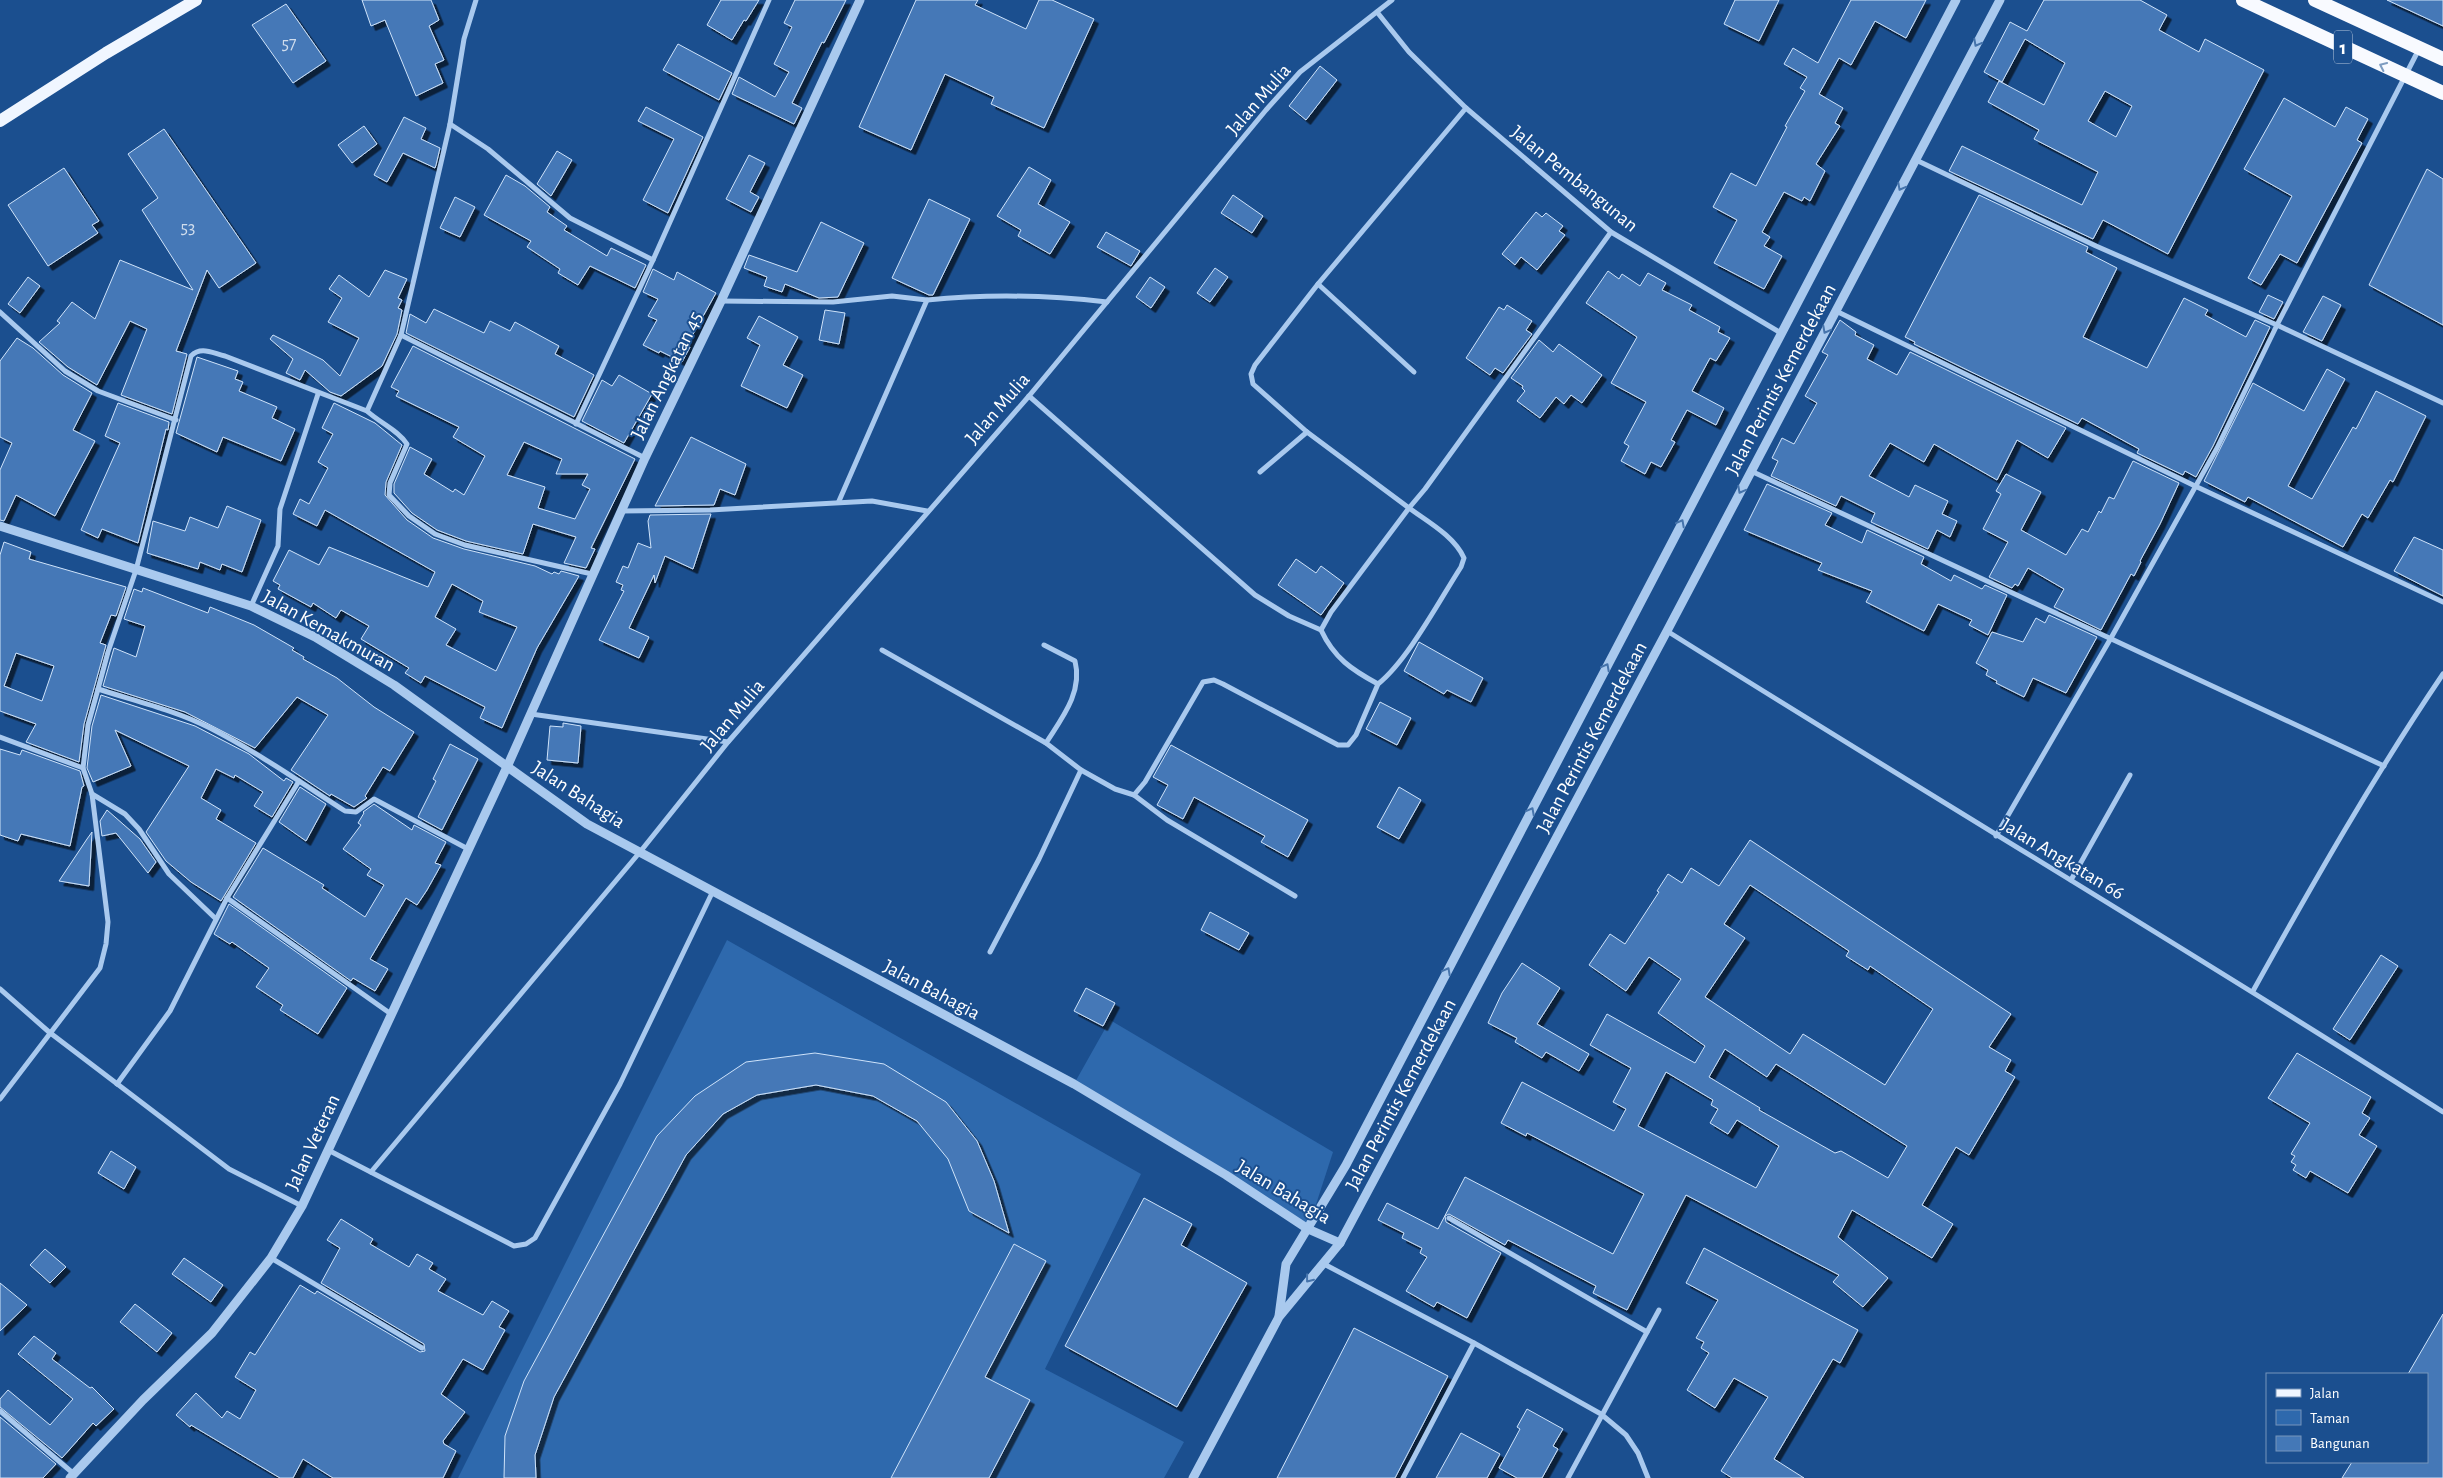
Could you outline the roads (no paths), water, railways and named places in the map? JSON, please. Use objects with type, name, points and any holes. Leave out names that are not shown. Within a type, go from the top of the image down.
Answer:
[{"type":"highway","name":"1","points":[[2243,0],[2443,93]]},
{"type":"highway","name":"1","points":[[2315,0],[2443,60]]},
{"type":"main road","points":[[0,121],[106,53],[196,0]]},
{"type":"street","points":[[367,411],[402,335],[450,124],[464,38],[476,0]]},
{"type":"street","points":[[576,424],[653,260],[769,0]]},
{"type":"street","name":"Jalan Angkatan 45","points":[[507,767],[645,458],[721,301],[860,0]]},
{"type":"street","name":"Jalan Mulia","points":[[371,1172],[640,852],[728,742],[1029,396],[1300,72],[1392,0]]},
{"type":"street","points":[[1279,1317],[1286,1264],[1346,1165],[1956,0]]},
{"type":"street","name":"Jalan Perintis Kemerdekaan","points":[[1194,1478],[1279,1317],[1340,1243],[1667,631],[2000,0]]},
{"type":"street","name":"Jalan Pembangunan","points":[[1377,12],[1408,52],[1466,108],[1612,232],[1781,333]]},
{"type":"street","points":[[1996,836],[2111,638],[2217,448],[2277,324],[2419,48]]},
{"type":"street","points":[[1134,795],[1145,782],[1202,682],[1214,680],[1338,745],[1348,746],[1356,735],[1378,684],[1390,674],[1402,658],[1461,567],[1464,558],[1460,549],[1307,432],[1253,384],[1251,374],[1255,365],[1318,284],[1466,108]]},
{"type":"street","points":[[450,124],[488,149],[570,218],[653,260]]},
{"type":"street","points":[[1916,160],[2096,246],[2277,324],[2443,403]]},
{"type":"street","points":[[1321,630],[1331,612],[1514,370],[1612,232]]},
{"type":"street","points":[[1318,284],[1414,372]]},
{"type":"street","points":[[721,301],[833,302],[892,296],[927,300],[972,296],[1021,295],[1107,302]]},
{"type":"street","points":[[839,501],[927,300]]},
{"type":"street","points":[[1836,311],[2195,486],[2443,602]]},
{"type":"street","points":[[0,312],[65,371],[98,391],[176,420]]},
{"type":"street","points":[[402,335],[645,458]]},
{"type":"street","points":[[0,1099],[100,968],[106,944],[108,922],[92,794],[83,768],[88,726],[108,652],[136,570],[191,356],[197,351],[202,350],[225,356],[318,394],[356,405],[401,435],[407,444],[390,484],[389,495],[409,516],[435,534],[465,545],[592,574]]},
{"type":"street","points":[[251,606],[278,546],[280,509],[318,394]]},
{"type":"street","points":[[1029,396],[1254,595],[1289,616],[1321,630],[1330,648],[1348,665],[1378,684]]},
{"type":"street","points":[[1260,472],[1307,432]]},
{"type":"street","points":[[1751,471],[2384,766]]},
{"type":"street","points":[[621,511],[710,510],[839,501],[872,501],[927,511]]},
{"type":"street","name":"Jalan Kemakmuran","points":[[0,526],[251,606],[315,637],[394,685],[507,767]]},
{"type":"street","name":"Jalan Angkatan 66","points":[[1667,631],[1996,836],[2253,991],[2443,1112]]},
{"type":"street","points":[[1044,645],[1075,661],[1078,674],[1075,693],[1046,744]]},
{"type":"street","points":[[882,650],[1046,744],[1082,770],[1115,789],[1134,795],[1167,820],[1295,896]]},
{"type":"street","points":[[2253,991],[2319,873],[2384,766],[2441,682],[2443,674]]},
{"type":"street","points":[[98,689],[172,713],[209,728],[280,767],[299,781],[352,813],[363,808],[374,799],[468,849]]},
{"type":"street","points":[[531,714],[728,742]]},
{"type":"street","points":[[0,737],[83,768]]},
{"type":"street","name":"Jalan Bahagia","points":[[507,767],[587,824],[1074,1084],[1226,1175],[1308,1229],[1340,1243]]},
{"type":"street","name":"Jalan Veteran","points":[[72,1476],[143,1400],[212,1333],[271,1258],[302,1206],[390,1014],[507,767]]},
{"type":"street","points":[[990,952],[1039,859],[1082,770]]},
{"type":"street","points":[[2071,880],[2130,775]]},
{"type":"street","points":[[117,1084],[170,1010],[227,898],[299,781]]},
{"type":"street","points":[[92,794],[125,814],[139,829],[169,874],[216,919]]},
{"type":"street","points":[[328,1150],[514,1246],[526,1244],[535,1238],[620,1084],[713,890]]},
{"type":"street","points":[[227,898],[390,1014]]},
{"type":"street","points":[[0,989],[50,1032],[229,1169],[302,1206]]},
{"type":"street","points":[[1449,1218],[1647,1332]]},
{"type":"street","points":[[271,1258],[422,1348]]},
{"type":"street","points":[[1322,1263],[1474,1343],[1601,1414],[1626,1435],[1638,1453],[1648,1478]]},
{"type":"street","points":[[1568,1478],[1659,1310]]},
{"type":"street","points":[[1403,1478],[1474,1343]]},
{"type":"street","points":[[0,1411],[72,1476]]}]
